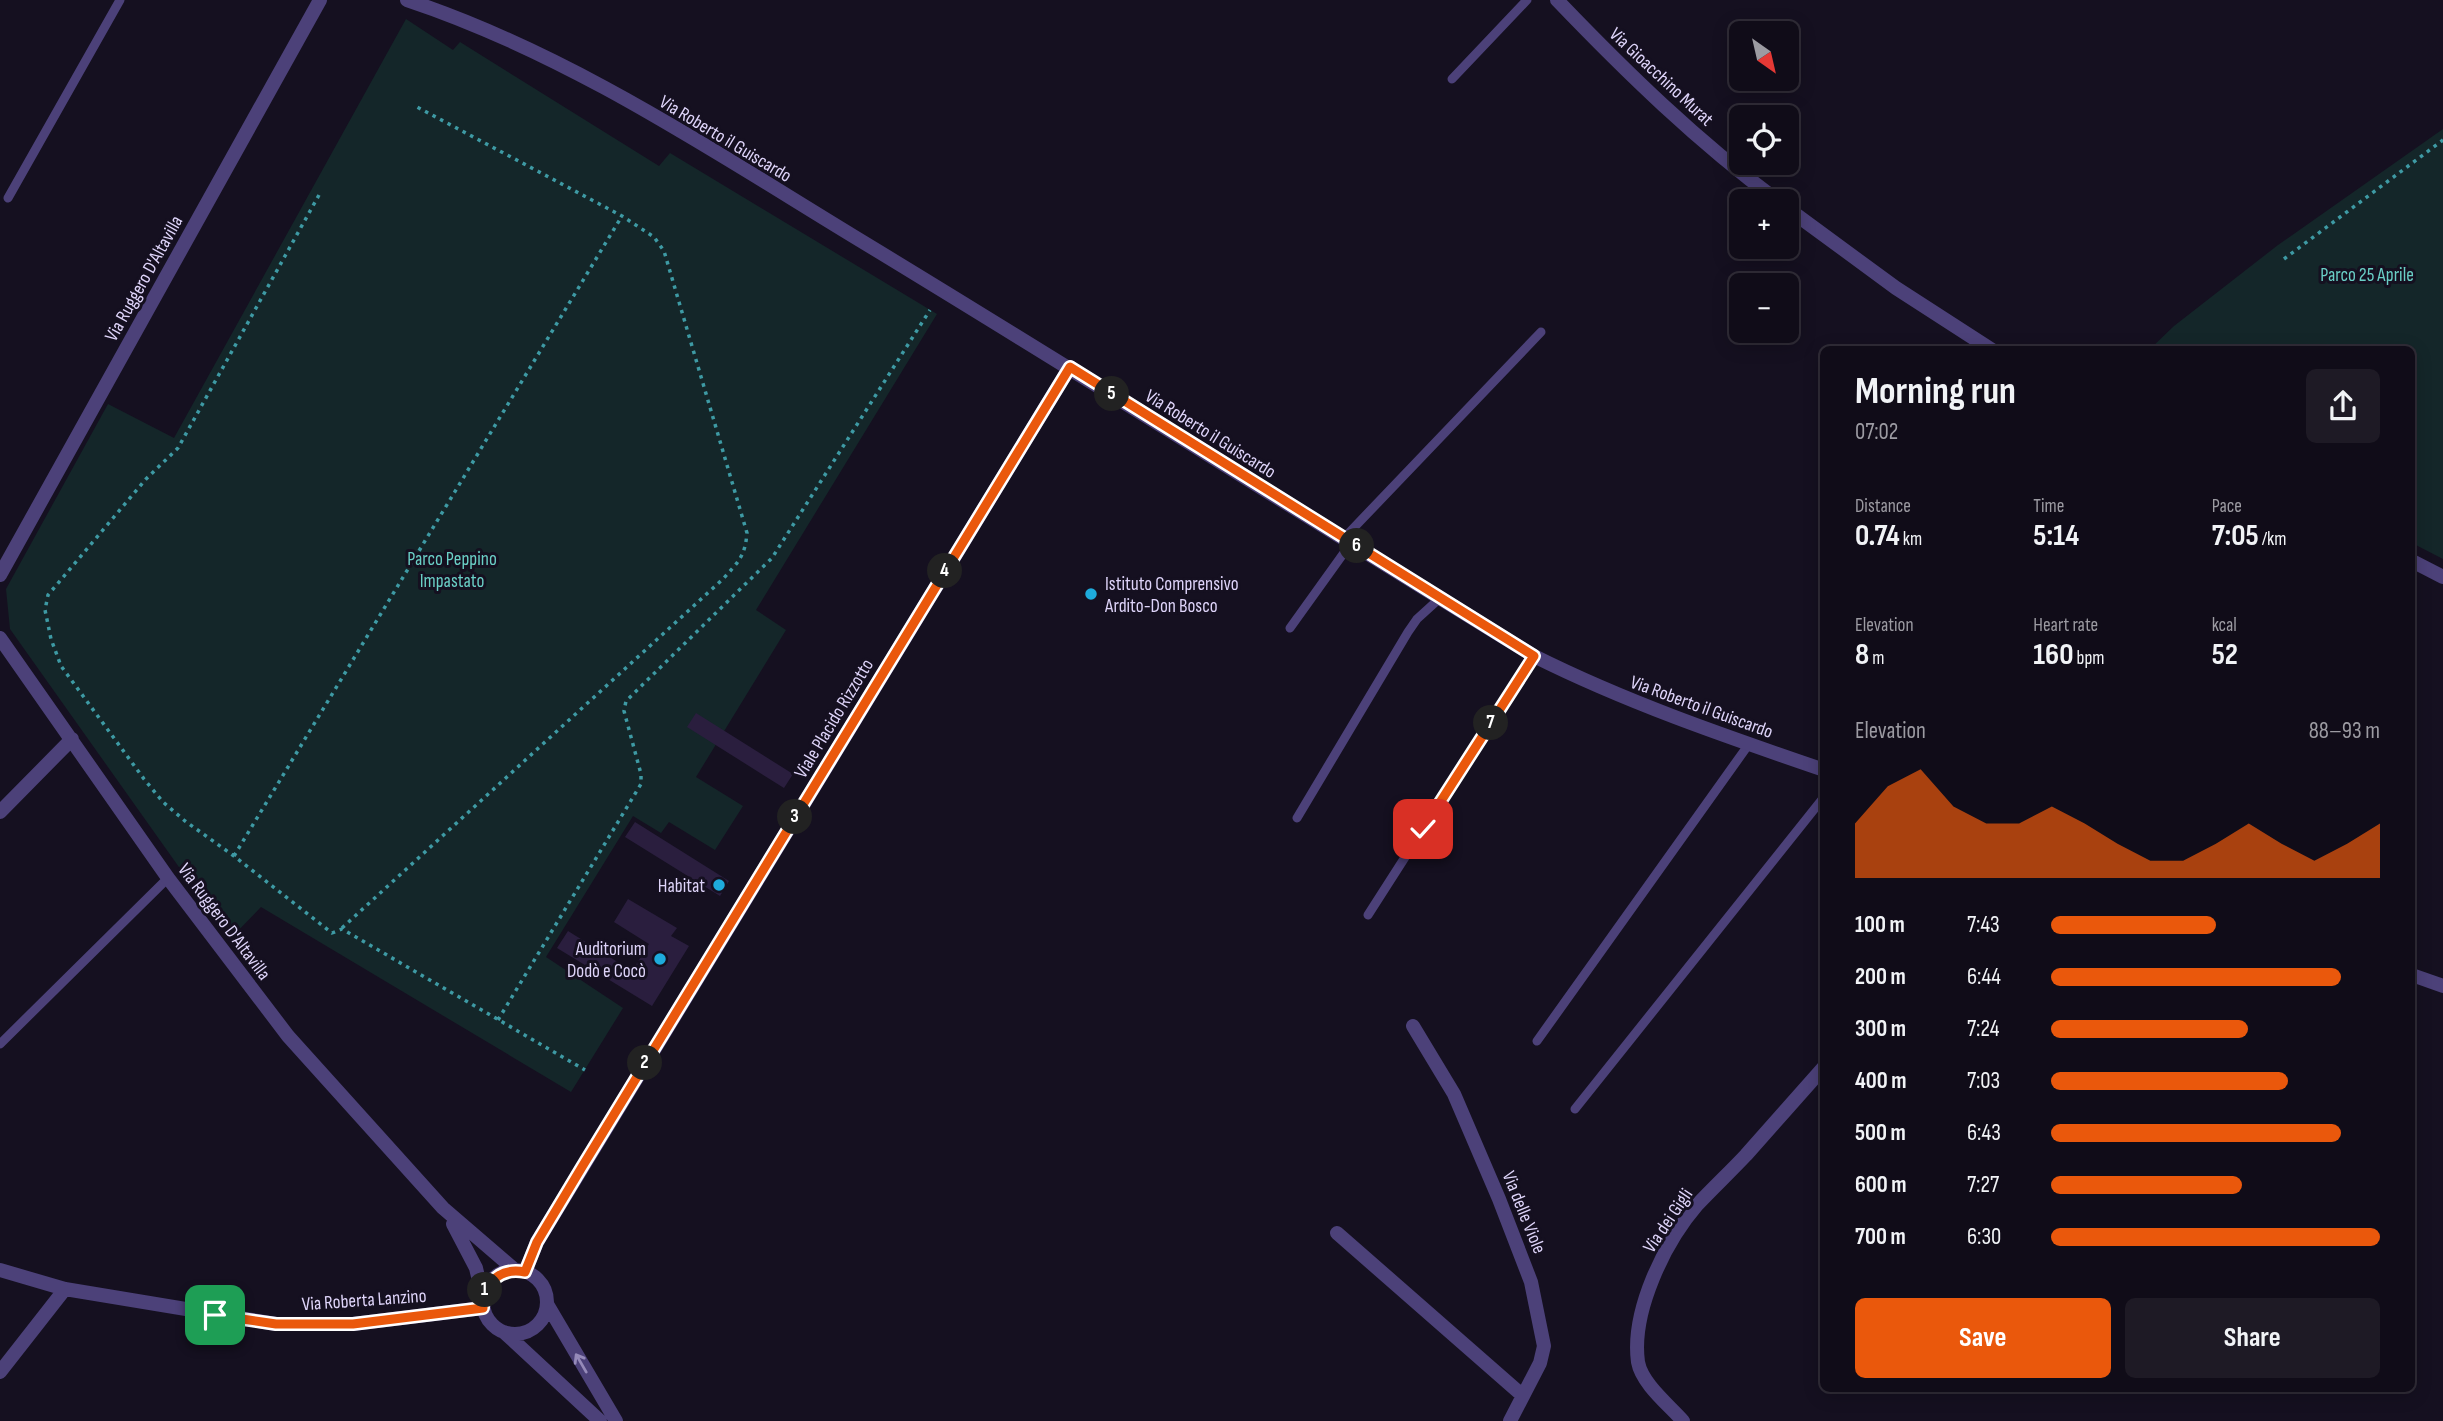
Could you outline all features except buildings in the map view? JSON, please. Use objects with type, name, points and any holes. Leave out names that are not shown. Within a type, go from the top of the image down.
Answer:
[{"type":"street","name":"Via Ruggero D'Altavilla","points":[[0,575],[320,0]]},
{"type":"street","name":"Via Roberto il Guiscardo","points":[[407,0],[446,13],[555,61],[682,133],[1070,367],[1534,656],[1631,701],[1820,769]]},
{"type":"street","name":"Via Gioacchino Murat","points":[[1557,0],[1663,108],[1762,189]]},
{"type":"street","points":[[1799,217],[1896,288],[1986,346]]},
{"type":"street","name":"Viale Placido Rizzotto","points":[[520,1271],[1070,367]]},
{"type":"street","points":[[2415,563],[2443,577]]},
{"type":"street","name":"Via Ruggero D'Altavilla","points":[[0,638],[168,878],[288,1036],[443,1208],[520,1271]]},
{"type":"street","points":[[0,812],[72,739]]},
{"type":"street","points":[[2415,976],[2443,986]]},
{"type":"street","name":"Via delle Viole","points":[[1413,1026],[1454,1094],[1500,1199],[1531,1282],[1544,1346],[1540,1363],[1510,1421]]},
{"type":"street","name":"Via dei Gigli","points":[[1683,1421],[1642,1373],[1639,1362],[1641,1312],[1650,1283],[1695,1207],[1746,1155],[1820,1071]]},
{"type":"street","name":"Via Ruggero D'Altavilla","points":[[443,1208],[475,1268],[483,1303]]},
{"type":"street","points":[[1337,1233],[1522,1395]]},
{"type":"street","name":"Via Roberta Lanzino","points":[[0,1270],[65,1289],[276,1324],[353,1324],[483,1303]]},
{"type":"street","points":[[600,1421],[505,1332],[491,1323],[483,1303],[490,1282],[497,1275],[520,1271],[541,1284],[547,1304],[616,1421]]},
{"type":"street","points":[[0,1372],[65,1289]]},
{"type":"street","points":[[505,1332],[514,1334],[533,1329],[545,1314],[547,1304]]},
{"type":"lane","points":[[8,198],[120,0]]},
{"type":"lane","points":[[1452,79],[1527,0]]},
{"type":"lane","points":[[1290,628],[1348,540],[1541,332]]},
{"type":"lane","points":[[1297,818],[1408,632],[1417,619],[1439,599]]},
{"type":"lane","points":[[1368,915],[1534,656]]},
{"type":"lane","points":[[1537,1041],[1749,744]]},
{"type":"lane","points":[[1575,1109],[1820,802]]},
{"type":"lane","points":[[0,1044],[168,878]]},
{"type":"path","points":[[319,195],[178,448],[146,479],[48,595],[45,610],[51,639],[61,666],[163,802],[332,933],[342,929],[723,579],[741,560],[746,550],[747,533],[664,251],[654,237],[622,216],[417,107]]},
{"type":"path","points":[[2284,259],[2443,140]]},
{"type":"path","points":[[234,856],[622,216]]},
{"type":"path","points":[[498,1020],[641,784],[641,774],[624,711],[626,701],[772,558],[930,310]]},
{"type":"path","points":[[342,929],[584,1070]]},
{"type":"green space","name":"Parco Peppino Impastato","points":[[406,19],[453,50],[460,42],[659,166],[670,153],[937,314],[756,610],[786,630],[696,777],[743,806],[715,850],[669,822],[661,833],[633,816],[546,957],[623,1008],[571,1092],[261,907],[230,939],[10,629],[6,589],[108,404],[174,438]]},
{"type":"green space","name":"Parco 25 Aprile","points":[[2443,129],[2443,559],[2415,545],[2415,346],[2153,346],[2174,326],[2278,245]]},
{"type":"place","name":"Istituto Comprensivo Ardito-Don Bosco","points":[[1091,594]]},
{"type":"place","name":"Habitat","points":[[719,885]]},
{"type":"place","name":"Auditorium Dodò e Cocò","points":[[660,959]]},
{"type":"route","points":[[215,1315],[276,1324],[353,1324],[483,1308],[485,1290],[497,1275],[515,1270],[525,1272],[537,1242],[582,1167],[1070,367],[1534,656],[1423,829]]}]
